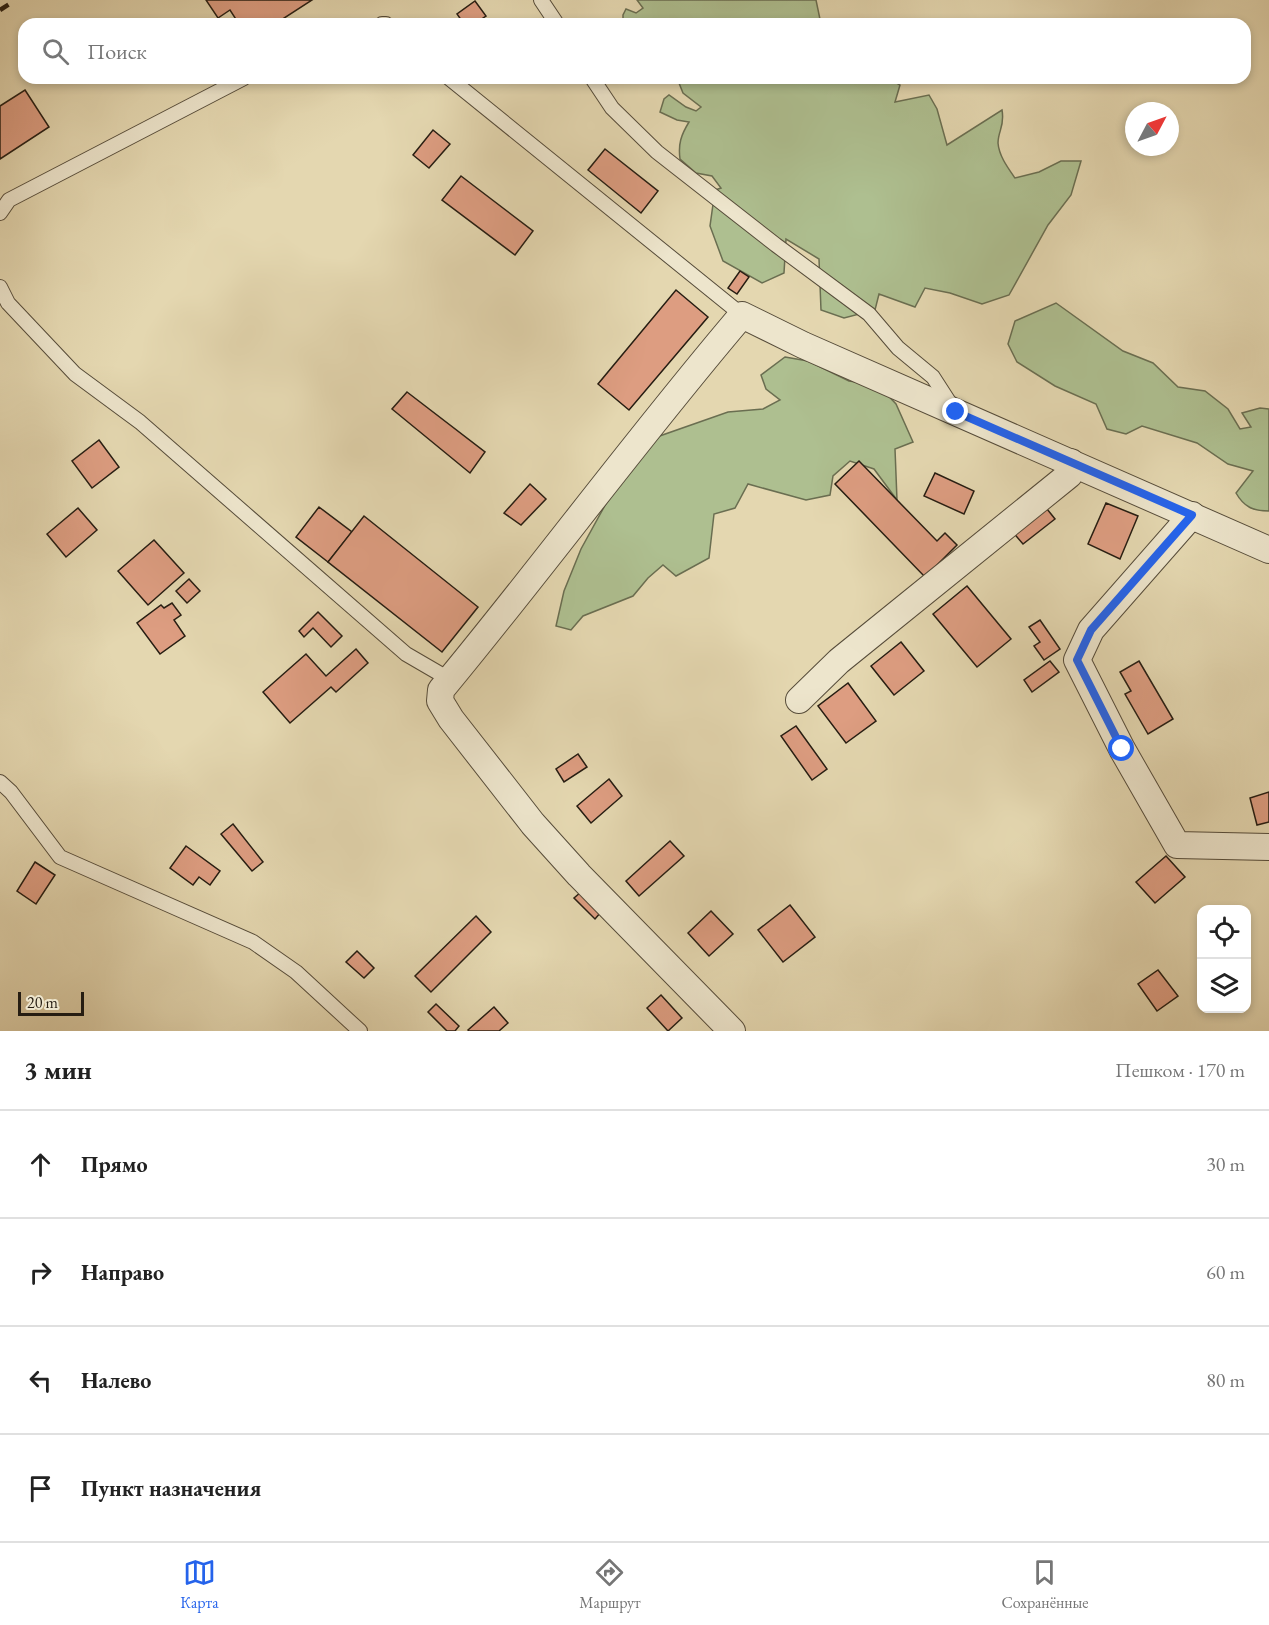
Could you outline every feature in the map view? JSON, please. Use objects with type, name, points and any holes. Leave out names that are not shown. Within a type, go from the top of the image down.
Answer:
[{"type":"street","points":[[732,1031],[579,875],[533,824],[440,701],[441,690],[449,679],[532,578],[701,363],[742,315],[803,345],[1269,550]]},
{"type":"street","points":[[798,700],[839,661],[1069,475],[1071,462]]},
{"type":"street","points":[[1192,515],[1091,630],[1077,660],[1122,749],[1178,844],[1269,847]]},
{"type":"lane","points":[[541,0],[552,18]]},
{"type":"lane","points":[[0,213],[9,200],[232,84]]},
{"type":"lane","points":[[455,84],[742,315]]},
{"type":"lane","points":[[596,84],[612,108],[657,152],[869,314],[897,348],[933,377],[956,412]]},
{"type":"lane","points":[[0,287],[8,303],[75,374],[141,422],[406,654],[449,679]]},
{"type":"lane","points":[[0,782],[11,792],[60,857],[253,942],[296,972],[360,1031]]},
{"type":"green space","points":[[637,0],[816,0],[820,18],[623,18],[626,9],[636,13],[643,8]]},
{"type":"green space","points":[[679,84],[898,84],[900,85],[895,102],[929,95],[937,109],[947,145],[1002,110],[1003,120],[998,143],[1004,162],[1015,178],[1039,172],[1061,161],[1081,161],[1071,195],[1048,225],[1009,295],[982,304],[950,293],[925,288],[915,307],[879,294],[875,310],[844,318],[821,310],[819,259],[786,239],[784,273],[762,283],[723,261],[710,226],[715,190],[721,188],[712,176],[696,173],[680,159],[681,140],[689,122],[677,120],[660,112],[664,99],[669,95],[696,111],[701,107],[683,93]]},
{"type":"green space","points":[[1056,303],[1123,351],[1153,363],[1178,387],[1205,391],[1228,409],[1240,429],[1251,427],[1242,413],[1260,408],[1269,409],[1269,511],[1250,507],[1242,502],[1236,493],[1253,471],[1228,464],[1197,443],[1142,426],[1126,434],[1107,429],[1096,404],[1055,386],[1017,362],[1008,344],[1015,321]]},
{"type":"green space","points":[[785,357],[808,361],[849,381],[878,385],[896,404],[913,442],[895,449],[897,500],[874,469],[850,461],[833,476],[830,495],[806,500],[748,484],[735,508],[714,514],[709,558],[676,576],[663,565],[633,596],[583,616],[571,630],[556,626],[564,591],[581,549],[620,478],[654,438],[728,412],[763,409],[780,400],[766,389],[761,375]]},
{"type":"building","points":[[206,0],[312,0],[284,18],[235,18],[230,10],[218,18]]},
{"type":"building","points":[[475,1],[486,16],[460,18],[457,14]]},
{"type":"building","points":[[25,90],[49,127],[0,159],[0,106]]},
{"type":"building","points":[[433,130],[450,144],[429,168],[413,155]]},
{"type":"building","points":[[605,149],[658,191],[641,213],[588,170]]},
{"type":"building","points":[[461,176],[533,231],[515,255],[442,200]]},
{"type":"building","points":[[740,271],[749,277],[737,294],[728,288]]},
{"type":"building","points":[[676,290],[708,317],[629,410],[598,384]]},
{"type":"building","points":[[407,392],[485,452],[470,473],[392,409]]},
{"type":"building","points":[[99,440],[119,467],[92,488],[72,461]]},
{"type":"building","points":[[859,461],[937,541],[945,533],[957,545],[925,577],[835,484]]},
{"type":"building","points":[[935,473],[974,491],[964,514],[924,496]]},
{"type":"building","points":[[530,484],[546,499],[521,525],[504,513]]},
{"type":"building","points":[[1106,503],[1138,516],[1120,559],[1088,544]]},
{"type":"building","points":[[1043,504],[1055,519],[1023,544],[1011,530]]},
{"type":"building","points":[[319,507],[352,532],[328,562],[296,537]]},
{"type":"building","points":[[78,508],[97,530],[66,557],[47,534]]},
{"type":"building","points":[[364,516],[478,607],[442,652],[328,562]]},
{"type":"building","points":[[154,540],[184,573],[148,605],[118,571]]},
{"type":"building","points":[[189,579],[200,591],[187,603],[176,591]]},
{"type":"building","points":[[967,586],[1011,639],[977,667],[933,614]]},
{"type":"building","points":[[172,603],[181,615],[174,620],[185,636],[160,654],[137,623],[161,605],[164,608]]},
{"type":"building","points":[[318,612],[342,636],[331,647],[313,628],[304,637],[299,631]]},
{"type":"building","points":[[1040,620],[1060,649],[1044,660],[1034,646],[1040,642],[1029,627]]},
{"type":"building","points":[[901,642],[924,671],[894,695],[871,666]]},
{"type":"building","points":[[356,649],[368,663],[336,692],[331,687],[290,723],[263,692],[306,654],[326,676]]},
{"type":"building","points":[[1050,661],[1059,672],[1032,692],[1024,680]]},
{"type":"building","points":[[1139,661],[1173,719],[1148,734],[1125,694],[1131,691],[1120,672]]},
{"type":"building","points":[[848,683],[876,721],[846,743],[818,706]]},
{"type":"building","points":[[796,726],[827,769],[812,780],[781,736]]},
{"type":"building","points":[[578,754],[587,767],[564,782],[556,769]]},
{"type":"building","points":[[609,779],[622,796],[591,823],[577,806]]},
{"type":"building","points":[[1269,792],[1269,822],[1257,825],[1250,798]]},
{"type":"building","points":[[233,824],[263,862],[252,871],[221,834]]},
{"type":"building","points":[[670,841],[684,856],[639,896],[626,881]]},
{"type":"building","points":[[186,846],[220,871],[210,885],[199,877],[193,885],[170,868]]},
{"type":"building","points":[[1166,856],[1185,877],[1155,903],[1136,882]]},
{"type":"building","points":[[35,862],[55,875],[36,904],[17,891]]},
{"type":"building","points":[[581,892],[601,912],[595,919],[574,898]]},
{"type":"building","points":[[790,905],[815,937],[783,962],[758,930]]},
{"type":"building","points":[[711,911],[733,934],[709,956],[688,933]]},
{"type":"building","points":[[476,916],[491,932],[431,992],[415,976]]},
{"type":"building","points":[[357,951],[374,968],[364,978],[346,962]]},
{"type":"building","points":[[1158,970],[1178,996],[1157,1011],[1138,984]]},
{"type":"building","points":[[661,995],[682,1018],[668,1031],[647,1008]]},
{"type":"building","points":[[436,1004],[459,1026],[455,1031],[447,1031],[428,1012]]},
{"type":"building","points":[[494,1007],[508,1023],[499,1031],[468,1030]]},
{"type":"railway","points":[[0,10],[16,0]]},
{"type":"route","points":[[956,412],[1192,515],[1091,630],[1077,660],[1122,749]]}]
